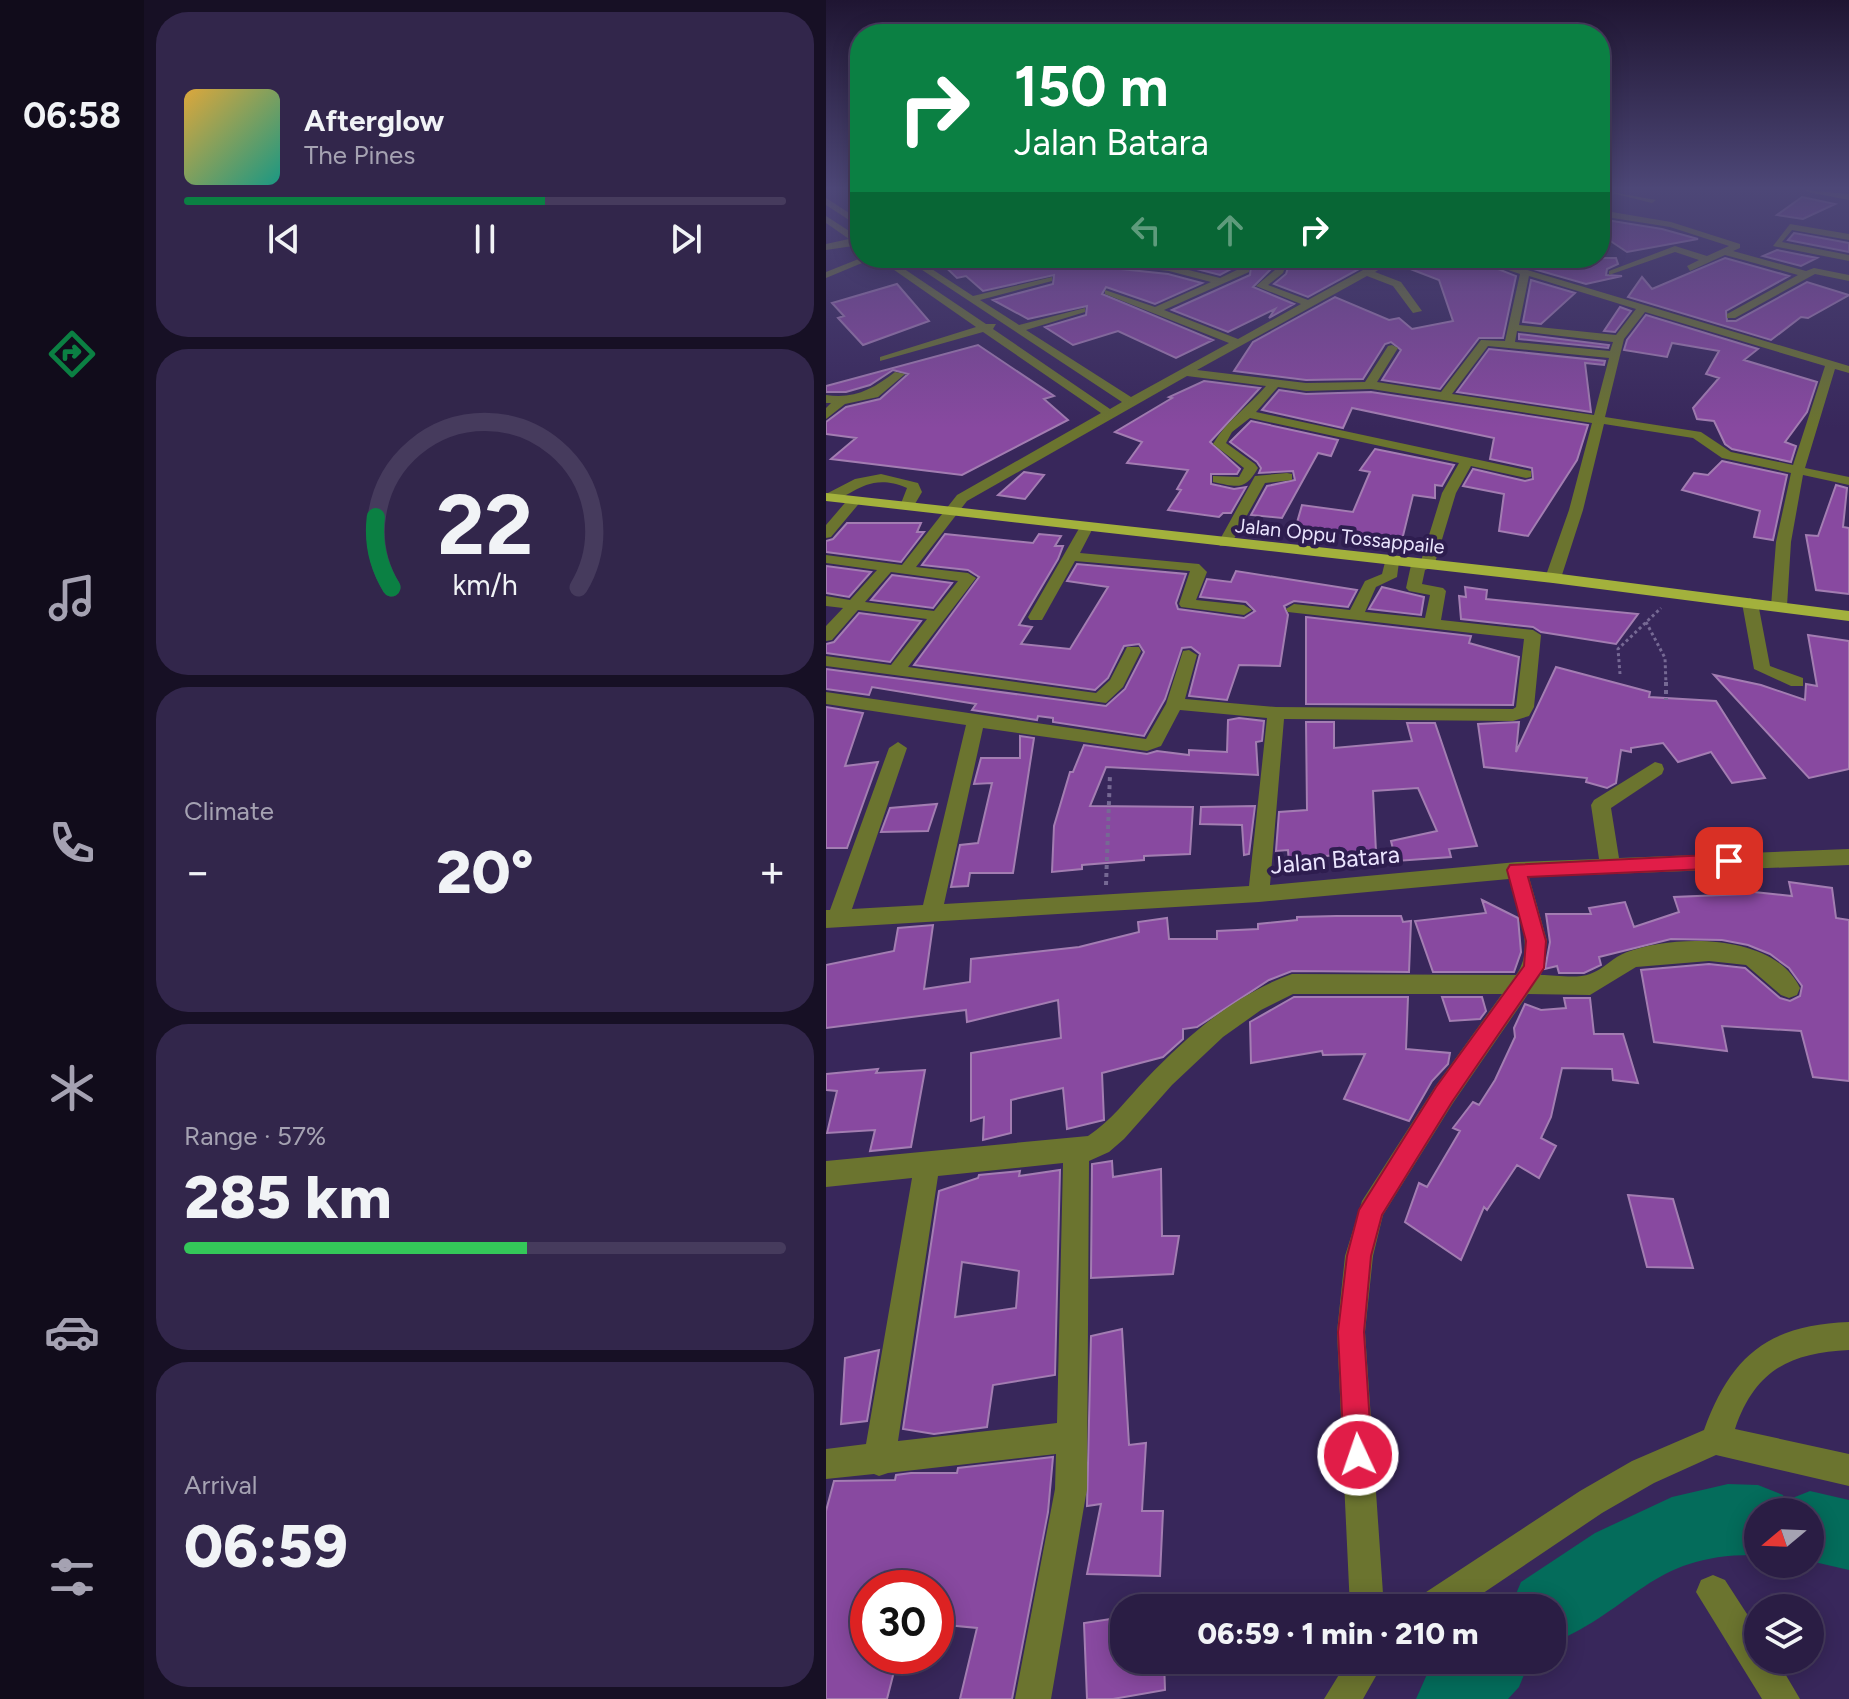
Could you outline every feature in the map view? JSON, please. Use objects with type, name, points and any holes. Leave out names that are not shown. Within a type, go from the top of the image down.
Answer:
[{"type":"main road","name":"Jalan Oppu Tossappaile","points":[[828,497],[1422,566],[1553,578],[1849,616]]},
{"type":"street","points":[[899,269],[1108,413]]},
{"type":"street","points":[[930,269],[1130,402]]},
{"type":"street","points":[[1174,269],[1219,281]]},
{"type":"street","points":[[1156,310],[1245,269]]},
{"type":"street","points":[[1280,269],[1261,286],[1310,304]]},
{"type":"street","points":[[906,570],[962,498],[996,476],[1372,269]]},
{"type":"street","points":[[1516,269],[1849,370]]},
{"type":"street","points":[[1612,273],[1622,269]]},
{"type":"street","points":[[1789,269],[1807,274]]},
{"type":"street","points":[[1731,316],[1814,271],[1849,278]]},
{"type":"street","points":[[1367,272],[1397,284],[1417,311]]},
{"type":"street","points":[[1509,345],[1525,272]]},
{"type":"street","points":[[972,299],[1049,279]]},
{"type":"street","points":[[1109,292],[1239,343]]},
{"type":"street","points":[[1553,578],[1576,510],[1619,339],[1642,308]]},
{"type":"street","points":[[884,359],[985,328],[1012,326],[1081,310]]},
{"type":"street","points":[[1515,328],[1619,339]]},
{"type":"street","points":[[1444,397],[1483,343],[1614,355]]},
{"type":"street","points":[[1369,385],[1392,348]]},
{"type":"street","points":[[1779,606],[1779,558],[1795,471],[1831,364]]},
{"type":"street","points":[[1185,372],[1274,384],[1369,385],[1702,436],[1724,454],[1849,481]]},
{"type":"street","points":[[826,399],[841,401],[874,394],[899,374]]},
{"type":"street","points":[[1218,479],[1243,482],[1251,468],[1219,444],[1227,430],[1248,414],[1274,384]]},
{"type":"street","points":[[826,415],[841,401]]},
{"type":"street","points":[[1248,414],[1526,474]]},
{"type":"street","points":[[1432,624],[1438,591],[1414,588],[1449,493],[1467,461]]},
{"type":"street","points":[[1225,543],[1260,479],[1287,477]]},
{"type":"street","points":[[828,497],[857,480],[896,481],[913,486],[915,492],[907,506]]},
{"type":"street","points":[[826,534],[855,500]]},
{"type":"street","points":[[1036,617],[1086,528]]},
{"type":"street","points":[[1068,556],[1194,567],[1199,572],[1187,604],[1244,610]]},
{"type":"street","points":[[826,559],[967,577],[950,606],[938,616],[897,669]]},
{"type":"street","points":[[1355,616],[1370,584],[1389,577],[1392,562]]},
{"type":"street","points":[[826,636],[887,568]]},
{"type":"street","points":[[826,601],[938,616]]},
{"type":"street","points":[[1750,603],[1762,669],[1797,682]]},
{"type":"street","points":[[1175,704],[1276,713],[1513,715],[1523,712],[1533,635],[1294,609]]},
{"type":"street","points":[[826,661],[1100,699],[1117,683],[1133,651]]},
{"type":"street","points":[[826,698],[1147,745],[1155,742],[1175,704],[1189,655]]},
{"type":"street","points":[[1259,894],[1276,713]]},
{"type":"street","points":[[932,912],[976,721]]},
{"type":"street","points":[[832,919],[898,748]]},
{"type":"street","points":[[1610,865],[1601,805],[1655,769]]},
{"type":"street","name":"Jalan Batara","points":[[832,919],[1259,894],[1517,870],[1849,857]]},
{"type":"street","points":[[1366,1594],[1351,1332],[1359,1256],[1371,1210],[1444,1095],[1534,968],[1536,941],[1517,870]]},
{"type":"street","points":[[826,1174],[1076,1152],[1104,1142],[1168,1072],[1248,1003],[1267,992],[1292,984],[1590,985],[1605,979],[1629,960],[1643,956],[1728,952],[1750,957],[1789,988]]},
{"type":"street","points":[[1033,1699],[1071,1489],[1076,1152]]},
{"type":"street","points":[[879,1461],[927,1166]]},
{"type":"street","points":[[1716,1440],[1725,1411],[1740,1383],[1764,1359],[1784,1344],[1805,1338],[1849,1336]]},
{"type":"street","points":[[826,1464],[879,1461],[1071,1437]]},
{"type":"street","points":[[1453,1594],[1591,1502],[1643,1472],[1716,1440],[1849,1470]]},
{"type":"street","points":[[1713,1592],[1774,1696]]},
{"type":"street","points":[[1342,1699],[1359,1674]]},
{"type":"path","points":[[1620,674],[1618,649],[1675,596]]},
{"type":"path","points":[[1646,622],[1665,658],[1666,700]]},
{"type":"path","points":[[1106,903],[1110,774]]},
{"type":"building","points":[[948,269],[1123,269],[1168,274],[1202,283],[1155,304],[1106,287],[1102,294],[1213,340],[1176,358],[1118,331],[1073,345],[1045,327],[1086,315],[1087,306],[1028,319],[993,300],[1053,284],[1054,275],[983,291],[966,276],[957,278]]},
{"type":"building","points":[[1198,269],[1231,269],[1220,275]]},
{"type":"building","points":[[1251,269],[1271,269],[1253,287],[1294,304],[1269,318],[1275,309],[1228,332],[1172,310],[1250,275]]},
{"type":"building","points":[[1287,269],[1358,269],[1308,297],[1274,284]]},
{"type":"building","points":[[1411,269],[1499,269],[1516,276],[1503,338],[1479,338],[1440,389],[1382,380],[1401,350],[1391,342],[1385,344],[1363,379],[1306,380],[1234,371],[1253,342],[1335,297],[1389,320],[1399,318],[1412,329],[1453,321],[1439,280]]},
{"type":"building","points":[[1535,269],[1607,269],[1606,275],[1622,276],[1586,284]]},
{"type":"building","points":[[1698,269],[1765,269],[1789,276],[1726,311],[1727,321],[1736,321],[1807,282],[1849,295],[1808,318],[1801,317],[1771,340],[1628,297],[1642,277],[1652,289]]},
{"type":"building","points":[[1531,280],[1575,293],[1541,324],[1523,322]]},
{"type":"building","points":[[897,284],[929,321],[863,345],[838,318],[844,316],[832,303]]},
{"type":"building","points":[[1620,307],[1631,311],[1615,332],[1604,331]]},
{"type":"building","points":[[1646,315],[1758,349],[1744,360],[1817,382],[1807,412],[1785,442],[1796,446],[1791,462],[1732,449],[1725,444],[1714,421],[1697,419],[1693,408],[1719,378],[1706,374],[1719,351],[1672,343],[1667,357],[1624,350],[1627,340]]},
{"type":"building","points":[[1519,334],[1609,345],[1608,348],[1519,339]]},
{"type":"building","points":[[978,345],[1054,396],[1044,399],[1068,420],[962,475],[831,459],[856,438],[826,434],[826,422],[846,407],[880,399],[908,374],[893,370],[870,385],[846,392],[826,392],[826,386]]},
{"type":"building","points":[[1489,349],[1605,361],[1604,365],[1585,363],[1591,412],[1457,392]]},
{"type":"building","points":[[1204,381],[1260,388],[1210,442],[1240,469],[1237,474],[1211,474],[1211,484],[1234,489],[1246,487],[1231,513],[1223,513],[1219,517],[1168,510],[1181,490],[1177,489],[1188,470],[1127,463],[1142,442],[1115,432],[1172,398],[1169,397]]},
{"type":"building","points":[[1279,390],[1306,394],[1371,392],[1588,425],[1577,460],[1528,536],[1499,531],[1504,494],[1463,486],[1473,469],[1525,481],[1533,479],[1532,468],[1490,459],[1494,438],[1352,408],[1343,428],[1262,410]]},
{"type":"building","points":[[1251,421],[1338,440],[1331,456],[1318,453],[1282,518],[1251,515],[1267,486],[1295,480],[1293,471],[1259,473],[1261,468],[1257,462],[1230,442]]},
{"type":"building","points":[[1375,449],[1454,465],[1442,486],[1435,485],[1435,498],[1413,495],[1402,540],[1296,526],[1302,505],[1353,512],[1370,472],[1360,470]]},
{"type":"building","points":[[1722,461],[1787,475],[1773,540],[1754,537],[1760,511],[1682,490],[1694,473],[1708,475]]},
{"type":"building","points":[[1024,472],[1044,475],[1025,499],[998,495]]},
{"type":"building","points":[[1836,485],[1847,488],[1843,527],[1849,528],[1849,594],[1816,590],[1806,535],[1818,536]]},
{"type":"building","points":[[847,523],[921,523],[917,532],[924,532],[901,562],[826,552],[826,541],[833,539]]},
{"type":"building","points":[[945,534],[1033,543],[1039,534],[1061,536],[1055,546],[1063,546],[1058,559],[1019,625],[1032,627],[1021,644],[1070,649],[1108,587],[1067,581],[1077,564],[1186,574],[1176,603],[1178,609],[1244,618],[1255,611],[1246,602],[1200,597],[1207,579],[1231,582],[1236,571],[1357,590],[1348,607],[1294,601],[1284,606],[1288,615],[1280,666],[1239,665],[1227,700],[1189,696],[1200,654],[1191,647],[1182,648],[1165,699],[1144,736],[1053,722],[1053,718],[1038,716],[1037,720],[972,710],[976,704],[872,687],[869,695],[826,689],[826,669],[1106,706],[1125,689],[1144,652],[1139,644],[1124,646],[1108,678],[1095,690],[914,665],[979,577],[968,570],[922,565]]},
{"type":"building","points":[[826,566],[871,572],[849,597],[826,593]]},
{"type":"building","points":[[892,575],[952,583],[933,608],[871,600]]},
{"type":"building","points":[[1382,587],[1424,597],[1421,615],[1369,609]]},
{"type":"building","points":[[1465,587],[1487,590],[1486,599],[1638,614],[1616,644],[1541,632],[1533,627],[1461,619],[1459,596],[1466,597]]},
{"type":"building","points":[[859,613],[921,621],[890,662],[826,653],[826,644],[834,642]]},
{"type":"building","points":[[1306,617],[1471,636],[1469,643],[1519,657],[1513,705],[1306,704]]},
{"type":"building","points":[[1808,635],[1849,641],[1849,769],[1809,778],[1714,675],[1761,685],[1805,700],[1806,684],[1817,686]]},
{"type":"building","points":[[1556,667],[1650,692],[1649,697],[1716,701],[1765,778],[1732,783],[1711,752],[1678,762],[1663,743],[1631,748],[1631,752],[1621,750],[1616,783],[1607,788],[1586,782],[1587,778],[1484,767],[1478,724],[1519,722],[1516,752]]},
{"type":"building","points":[[826,707],[863,713],[845,766],[878,762],[847,848],[826,848]]},
{"type":"building","points":[[1228,720],[1264,721],[1262,741],[1256,742],[1258,775],[1106,767],[1090,806],[1193,807],[1190,854],[1144,856],[1144,860],[1082,865],[1082,869],[1052,872],[1054,826],[1070,772],[1073,772],[1084,745],[1147,754],[1157,751],[1189,755],[1189,750],[1227,752]]},
{"type":"building","points":[[1306,722],[1334,722],[1334,748],[1412,741],[1407,723],[1435,723],[1477,846],[1449,849],[1451,857],[1396,861],[1391,841],[1437,831],[1418,788],[1373,791],[1376,852],[1313,857],[1314,864],[1289,865],[1288,850],[1276,851],[1279,812],[1307,810]]},
{"type":"building","points":[[1020,736],[1034,738],[1013,873],[970,873],[968,886],[951,887],[960,845],[978,843],[992,783],[974,784],[981,758],[1020,758]]},
{"type":"building","points":[[937,804],[928,831],[881,832],[890,808]]},
{"type":"building","points":[[1255,806],[1249,854],[1244,855],[1242,825],[1200,824],[1201,807]]},
{"type":"building","points":[[1789,882],[1832,888],[1836,918],[1849,920],[1849,1081],[1813,1077],[1801,1031],[1722,1026],[1727,1051],[1654,1042],[1641,970],[1709,964],[1745,968],[1780,998],[1790,1001],[1800,996],[1802,986],[1789,968],[1770,954],[1748,945],[1722,940],[1671,939],[1599,957],[1601,965],[1584,973],[1559,973],[1557,966],[1545,969],[1550,942],[1546,914],[1591,914],[1589,908],[1625,902],[1634,927],[1679,912],[1674,897],[1745,894],[1744,891],[1792,896]]},
{"type":"building","points":[[1482,900],[1518,918],[1521,952],[1514,972],[1433,972],[1415,921],[1486,913]]},
{"type":"building","points":[[1401,916],[1403,922],[1411,921],[1409,972],[1292,971],[1269,980],[1197,1027],[1183,1029],[1183,1039],[1163,1057],[1102,1073],[1104,1120],[1067,1129],[1063,1088],[1011,1100],[1011,1133],[983,1140],[984,1117],[971,1121],[971,1053],[1061,1038],[1058,1000],[967,1022],[966,1010],[826,1028],[826,965],[894,951],[898,928],[933,925],[924,989],[970,982],[971,959],[1079,947],[1139,932],[1138,922],[1167,918],[1169,939],[1217,939],[1217,931],[1258,929],[1258,924],[1297,920],[1297,917]]},
{"type":"building","points":[[1294,997],[1408,997],[1406,1049],[1450,1053],[1448,1064],[1432,1081],[1409,1121],[1344,1099],[1365,1054],[1323,1055],[1322,1051],[1251,1063],[1250,1022]]},
{"type":"building","points":[[1442,997],[1482,997],[1486,1011],[1480,1019],[1450,1021]]},
{"type":"building","points":[[1564,998],[1590,998],[1594,1034],[1623,1034],[1638,1083],[1613,1080],[1612,1069],[1562,1068],[1551,1117],[1541,1138],[1556,1146],[1539,1178],[1517,1165],[1487,1210],[1484,1207],[1461,1260],[1405,1222],[1419,1183],[1427,1187],[1460,1131],[1453,1128],[1473,1102],[1479,1105],[1495,1080],[1515,1037],[1514,1028],[1525,1004],[1541,1010],[1566,1008]]},
{"type":"building","points":[[878,1069],[876,1073],[925,1070],[911,1147],[870,1151],[875,1130],[827,1133],[837,1091],[826,1090],[826,1074]]},
{"type":"building","points":[[1112,1161],[1113,1177],[1161,1169],[1162,1236],[1179,1236],[1173,1274],[1091,1278],[1092,1164]]},
{"type":"building","points":[[1060,1170],[1055,1375],[993,1385],[987,1427],[934,1434],[903,1429],[939,1191],[978,1178],[979,1175],[1020,1171],[1019,1176]],"holes":[[[962,1262],[1019,1271],[1016,1308],[955,1317]]]},
{"type":"building","points":[[1628,1195],[1673,1199],[1693,1268],[1647,1267]]},
{"type":"building","points":[[1122,1329],[1129,1445],[1146,1443],[1142,1511],[1163,1511],[1160,1576],[1087,1574],[1101,1504],[1087,1506],[1091,1336]]},
{"type":"building","points":[[879,1350],[867,1421],[841,1424],[845,1358]]},
{"type":"building","points":[[1053,1457],[1048,1512],[1012,1699],[960,1699],[977,1628],[954,1626],[954,1570],[850,1570],[850,1674],[893,1674],[887,1699],[826,1699],[826,1511],[834,1481],[895,1480],[896,1475],[911,1473],[957,1473],[958,1468]]},
{"type":"building","points":[[1110,1619],[1110,1674],[1164,1674],[1165,1690],[1113,1699],[1087,1699],[1084,1623]]},
{"type":"waterway","points":[[1566,1595],[1620,1558],[1672,1532],[1699,1524],[1744,1520]]},
{"type":"waterway","points":[[1824,1529],[1849,1535]]},
{"type":"waterway","points":[[1455,1699],[1479,1674]]},
{"type":"route","points":[[1358,1455],[1351,1332],[1359,1256],[1371,1210],[1444,1095],[1534,968],[1536,941],[1517,870],[1729,861]]}]
